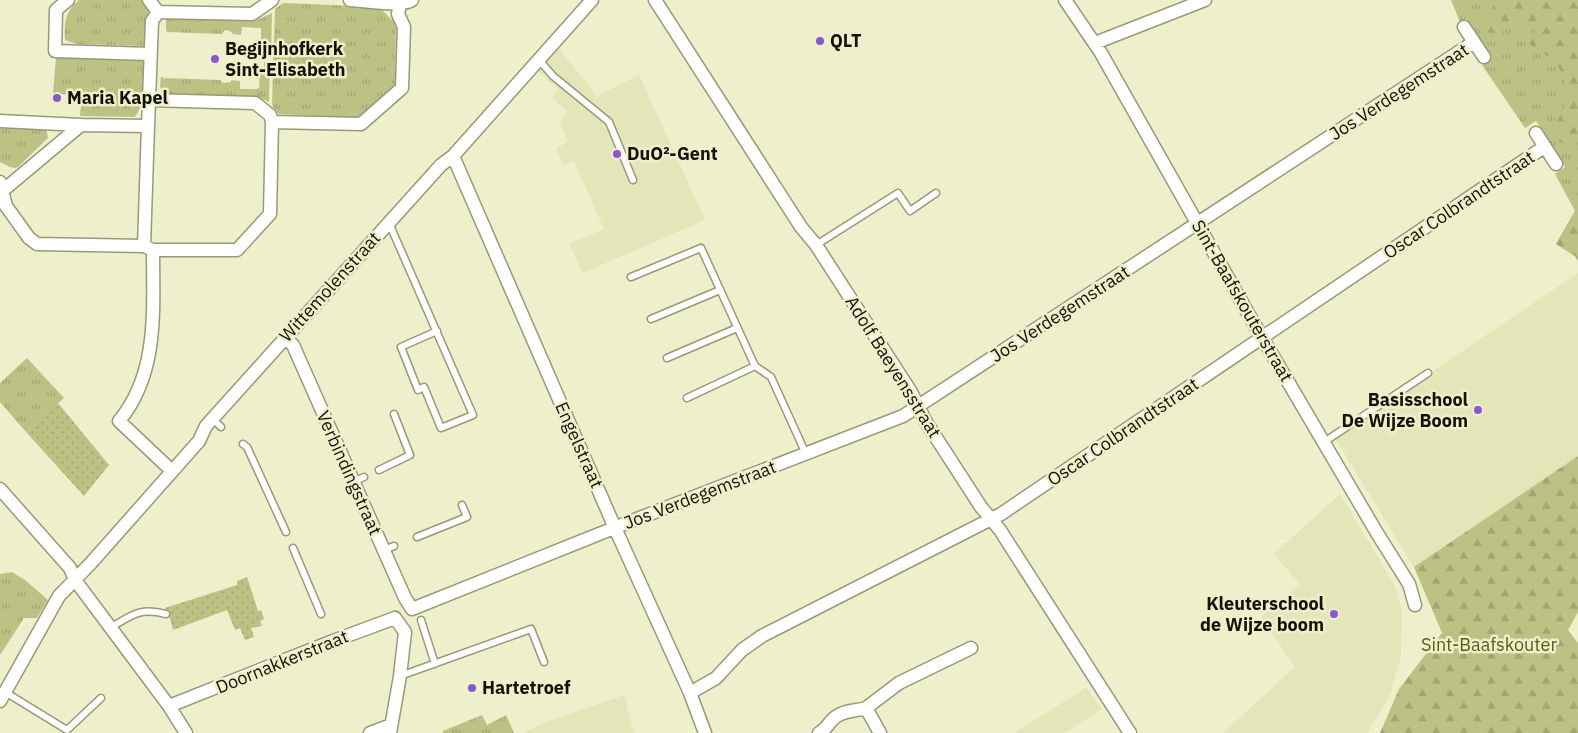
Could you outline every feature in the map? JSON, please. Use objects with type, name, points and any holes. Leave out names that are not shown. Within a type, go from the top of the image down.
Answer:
[{"type":"street","points":[[68,0],[56,10],[55,51],[150,54]]},
{"type":"street","points":[[149,0],[158,12]]},
{"type":"street","points":[[158,12],[252,14],[272,0]]},
{"type":"street","points":[[350,0],[406,2]]},
{"type":"street","name":"Wittemolenstraat","points":[[2,696],[59,596],[92,563],[199,441],[206,426],[217,423],[285,338],[388,222],[441,165],[453,156],[592,0]]},
{"type":"street","name":"Adolf Baeyensstraat","points":[[655,0],[800,228],[816,245],[911,392],[926,422],[981,507],[1000,530],[1130,733]]},
{"type":"street","name":"Sint-Baafskouterstraat","points":[[1065,0],[1095,43],[1263,338],[1409,584],[1415,605]]},
{"type":"street","points":[[1095,43],[1205,0]]},
{"type":"street","points":[[272,122],[360,124],[388,102],[402,88],[404,27],[398,14],[406,2]]},
{"type":"street","points":[[158,12],[152,21],[148,126],[149,248],[153,327],[151,348],[145,373],[128,410],[119,421],[172,471]]},
{"type":"street","name":"Jos Verdegemstraat","points":[[1464,26],[1484,57]]},
{"type":"street","name":"Jos Verdegemstraat","points":[[615,528],[903,416],[1474,42]]},
{"type":"street","points":[[82,125],[1,189],[6,206],[29,238],[37,244],[237,250],[270,214],[272,122],[270,116],[255,103],[149,100]]},
{"type":"street","points":[[0,121],[148,126]]},
{"type":"street","name":"Oscar Colbrandtstraat","points":[[1536,133],[1556,164]]},
{"type":"street","name":"Oscar Colbrandtstraat","points":[[690,693],[716,678],[742,650],[762,636],[992,520],[1544,147]]},
{"type":"street","name":"Engelstraat","points":[[453,156],[615,528],[690,693],[705,733]]},
{"type":"street","name":"Verbindingstraat","points":[[285,338],[293,345],[358,480],[389,548],[405,598],[412,609],[615,528]]},
{"type":"street","points":[[0,489],[70,568],[74,580],[169,706],[186,733]]},
{"type":"street","name":"Doornakkerstraat","points":[[169,706],[332,638],[396,618],[405,632],[400,676]]},
{"type":"street","points":[[819,733],[826,729],[836,716],[866,708],[899,684],[971,648]]},
{"type":"street","points":[[370,733],[391,729],[400,676]]},
{"type":"street","points":[[866,708],[880,733]]},
{"type":"lane","points":[[539,60],[553,76],[609,122],[633,180]]},
{"type":"lane","points":[[816,245],[898,193],[910,211],[936,193]]},
{"type":"lane","points":[[388,222],[437,331],[473,415],[441,428],[424,388],[418,390],[401,347],[437,331]]},
{"type":"lane","points":[[631,277],[701,248],[755,366],[771,377],[806,454]]},
{"type":"lane","points":[[650,319],[720,290]]},
{"type":"lane","points":[[668,358],[738,328]]},
{"type":"lane","points":[[687,398],[755,366]]},
{"type":"lane","points":[[1324,442],[1428,373]]},
{"type":"lane","points":[[378,470],[410,455],[394,414]]},
{"type":"lane","points":[[242,444],[247,447],[286,532]]},
{"type":"lane","points":[[417,537],[467,516],[462,505]]},
{"type":"lane","points":[[293,548],[321,614]]},
{"type":"lane","points":[[110,628],[143,611],[166,614]]},
{"type":"lane","points":[[421,620],[435,664]]},
{"type":"lane","points":[[400,676],[531,629],[544,662]]},
{"type":"lane","points":[[2,696],[67,730],[101,698]]},
{"type":"shaded area","name":"DuO²-Gent","points":[[557,46],[597,96],[639,75],[705,220],[583,273],[569,244],[604,229],[574,161],[563,165],[556,148],[568,142],[560,122],[568,112],[552,98],[559,90],[536,70]]},
{"type":"shaded area","name":"Basisschool De Wijze Boom","points":[[1578,273],[1578,456],[1414,567],[1335,438],[1420,383],[1430,373]]},
{"type":"shaded area","name":"Kleuterschool de Wijze boom","points":[[1340,494],[1395,586],[1402,610],[1401,656],[1390,695],[1367,733],[1223,733],[1295,667],[1261,617],[1300,584],[1274,554]]},
{"type":"shaded area","points":[[1086,688],[1102,709],[1065,733],[1014,733]]},
{"type":"shaded area","points":[[624,695],[634,733],[523,733],[549,721]]},
{"type":"green space","points":[[79,0],[142,0],[148,8],[147,46],[77,44],[65,40],[66,18]]},
{"type":"green space","points":[[1451,0],[1578,0],[1578,261],[1575,256],[1556,244],[1575,211],[1555,174],[1565,167],[1536,121],[1525,128],[1482,65],[1492,58],[1466,19],[1460,22]]},
{"type":"green space","points":[[1497,0],[1578,0],[1578,140],[1573,145],[1561,143],[1552,131],[1570,97],[1563,74],[1552,59],[1525,41],[1533,37],[1535,28],[1526,22],[1515,21],[1508,23],[1503,31],[1498,34],[1486,32],[1483,22]]},
{"type":"green space","points":[[283,3],[379,7],[396,24],[395,87],[359,118],[279,114],[274,110],[272,103],[275,9]]},
{"type":"green space","points":[[272,13],[271,56],[265,56],[266,47],[261,48],[261,28],[242,27],[241,35],[225,30],[222,34],[167,32],[166,30],[167,18],[257,20]]},
{"type":"green space","points":[[56,57],[145,59],[144,101],[135,117],[80,116],[82,95],[53,94]]},
{"type":"green space","points":[[264,62],[270,62],[269,102],[257,97],[166,94],[160,87],[161,77],[163,77],[164,80],[165,78],[220,80],[223,83],[231,82],[231,80],[240,81],[240,89],[257,89],[259,88],[260,69],[265,70]]},
{"type":"green space","points":[[0,124],[46,127],[48,138],[19,166],[16,168],[10,167],[0,162]]},
{"type":"green space","points":[[1575,211],[1578,215],[1578,261],[1575,256],[1556,244]]},
{"type":"green space","points":[[27,358],[64,398],[26,432],[0,402],[0,383]]},
{"type":"green space","points":[[58,403],[109,465],[84,496],[26,432]]},
{"type":"green space","name":"Sint-Baafskouter","points":[[1578,456],[1578,612],[1568,630],[1578,643],[1578,733],[1380,733],[1399,689],[1442,633],[1414,567]]},
{"type":"green space","points":[[12,572],[25,580],[48,600],[37,618],[24,618],[0,655],[0,574]]},
{"type":"green space","points":[[247,577],[258,611],[261,610],[264,619],[260,621],[262,626],[251,628],[254,637],[245,640],[240,628],[235,630],[227,610],[173,630],[165,608],[237,585],[237,581]]},
{"type":"green space","points":[[482,715],[487,725],[506,715],[514,733],[443,733],[443,731]]},
{"type":"place","name":"QLT","points":[[820,41]]},
{"type":"place","name":"Begijnhofkerk Sint-Elisabeth","points":[[215,59]]},
{"type":"place","name":"Maria Kapel","points":[[57,98]]},
{"type":"place","name":"DuO²-Gent","points":[[617,154]]},
{"type":"place","name":"Basisschool De Wijze Boom","points":[[1478,410]]},
{"type":"place","name":"Kleuterschool de Wijze boom","points":[[1334,614]]},
{"type":"place","name":"Hartetroef","points":[[472,688]]}]
